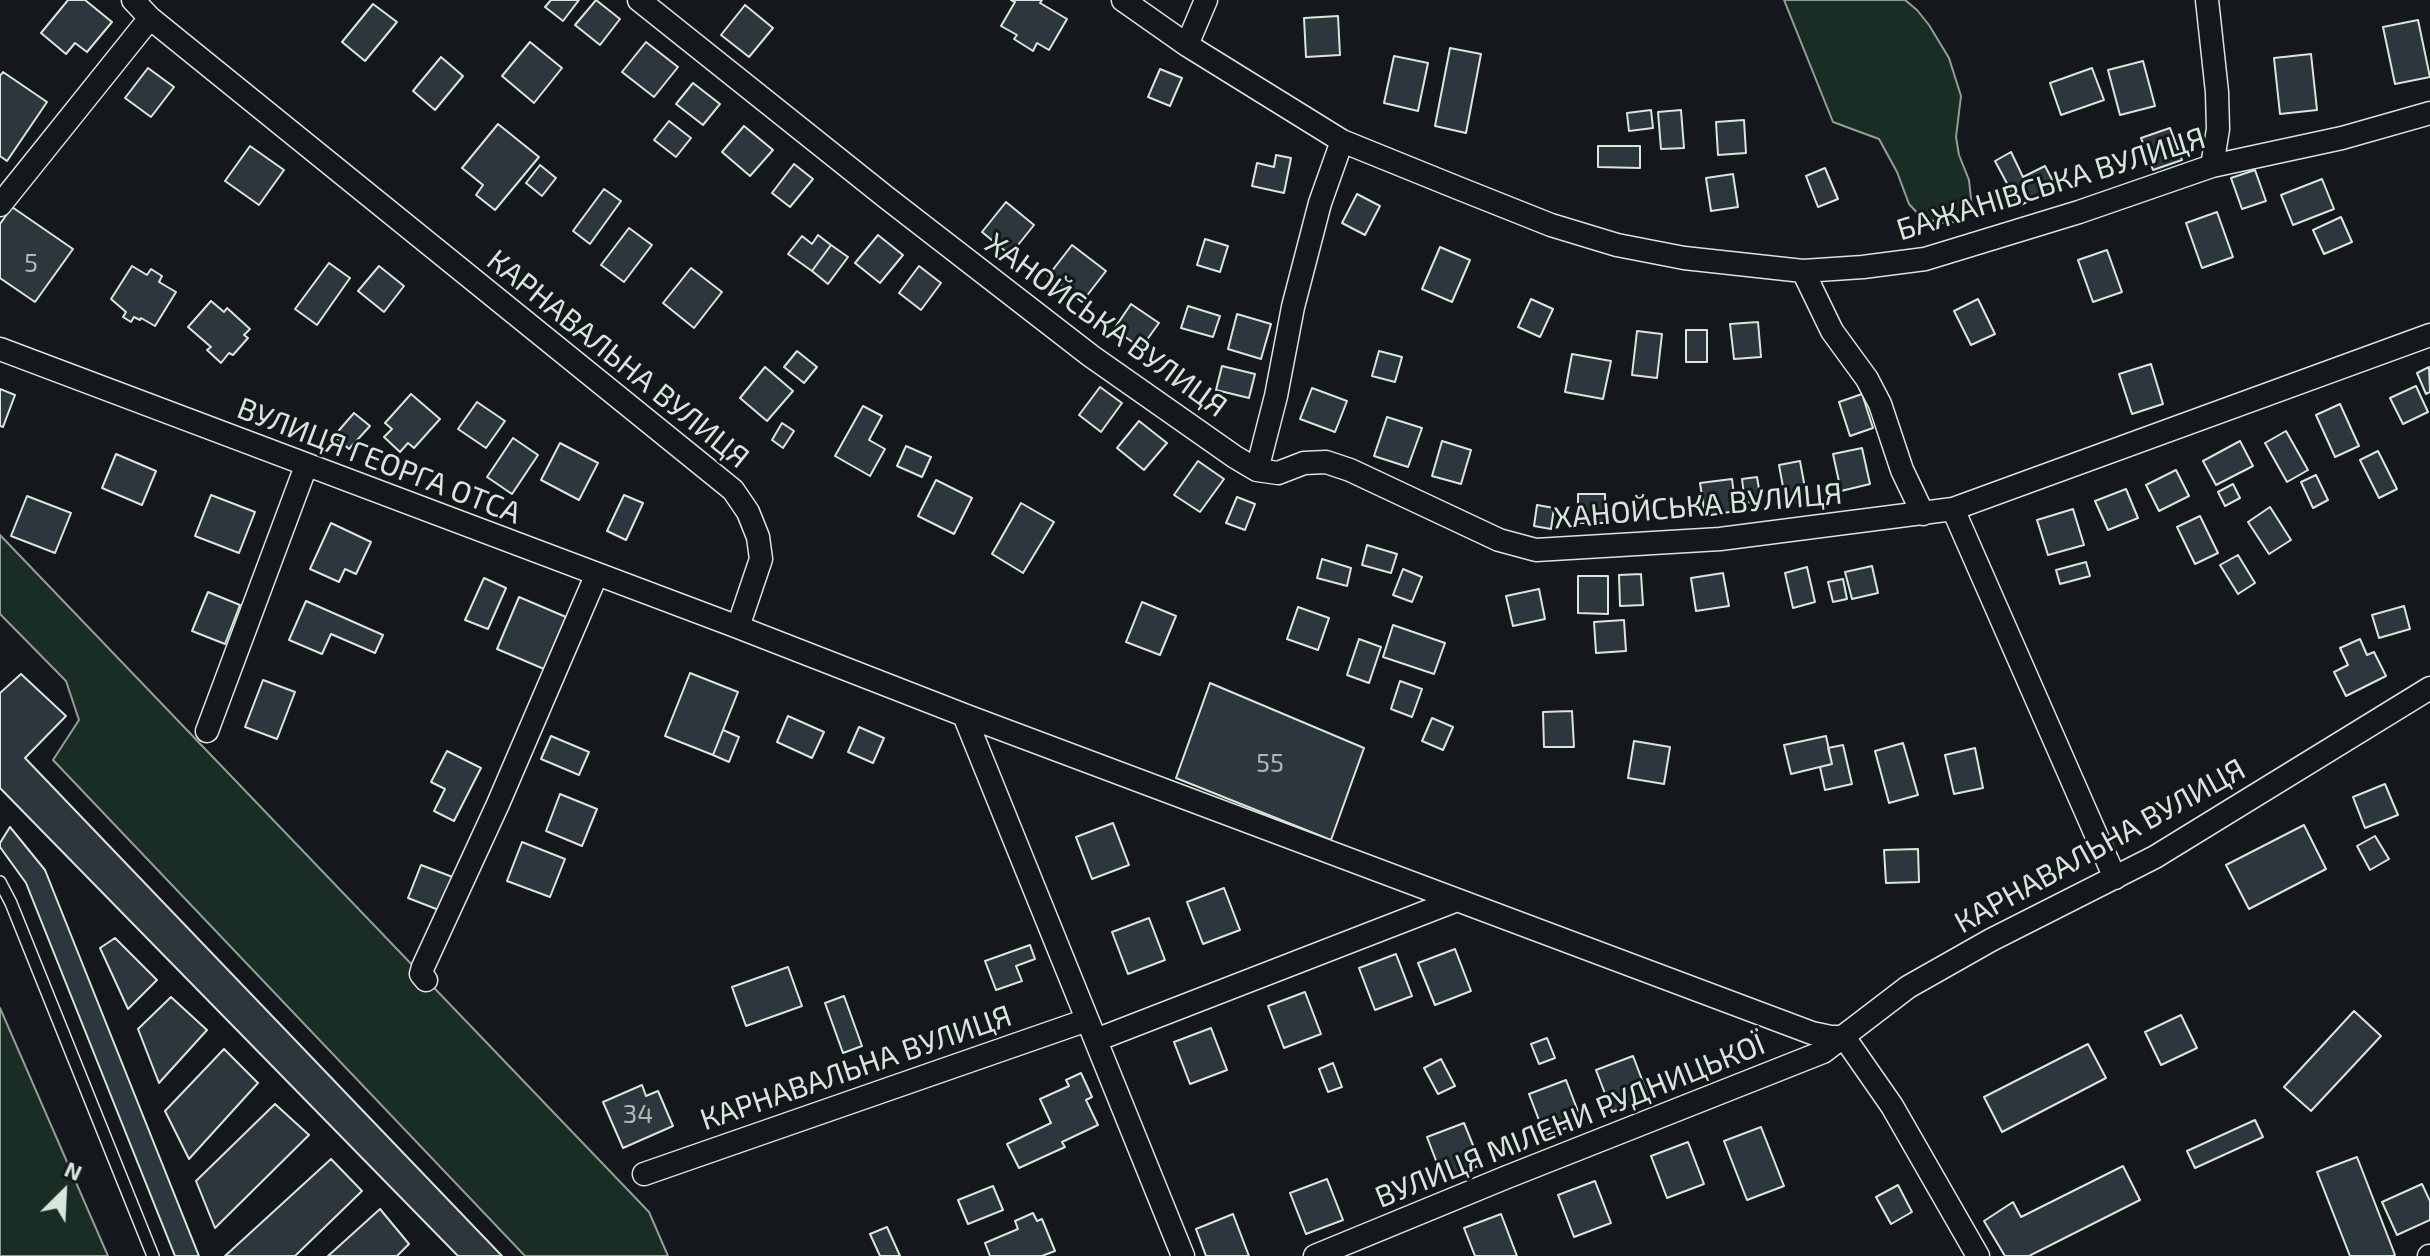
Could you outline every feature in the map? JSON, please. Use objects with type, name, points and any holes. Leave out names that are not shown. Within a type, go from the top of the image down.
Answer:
[{"type":"street","name":"КАРНАВАЛЬНА ВУЛИЦЯ","points":[[133,0],[150,18],[733,490],[748,512],[758,537],[761,559],[738,627]]},
{"type":"street","name":"ХАНОЙСЬКА ВУЛИЦЯ","points":[[639,0],[1079,347],[1257,470],[1278,473],[1304,463],[1326,462],[1350,470],[1499,540],[1536,550],[1720,539],[1953,509],[2430,335]]},
{"type":"street","name":"БАЖАНІВСЬКА ВУЛИЦЯ","points":[[1123,0],[1187,45],[1342,141],[1551,225],[1617,245],[1684,258],[1803,271],[1925,259],[2079,212],[2212,166],[2342,138],[2430,113]]},
{"type":"street","points":[[1187,45],[1206,0]]},
{"type":"street","points":[[2207,0],[2217,92],[2218,129],[2212,166]]},
{"type":"street","points":[[0,205],[150,18]]},
{"type":"street","points":[[1257,470],[1276,396],[1293,307],[1320,203],[1342,141]]},
{"type":"street","points":[[1803,271],[1832,331],[1867,379],[1880,404],[1902,470],[1923,514]]},
{"type":"street","name":"ВУЛИЦЯ ГЕОРГА ОТСА","points":[[0,349],[738,627]]},
{"type":"street","points":[[207,731],[306,466]]},
{"type":"street","points":[[1953,509],[2115,878]]},
{"type":"street","points":[[426,980],[421,974],[423,967],[498,804],[596,576]]},
{"type":"street","points":[[738,627],[964,715],[1812,1033],[1844,1037],[1892,1106],[1978,1256]]},
{"type":"street","name":"КАРНАВАЛЬНА ВУЛИЦЯ","points":[[1844,1037],[1908,987],[1991,940],[2155,857],[2430,688]]},
{"type":"street","points":[[964,715],[1183,1256]]},
{"type":"street","points":[[1092,1030],[1457,900]]},
{"type":"street","name":"КАРНАВАЛЬНА ВУЛИЦЯ","points":[[644,1174],[1092,1030]]},
{"type":"street","name":"ВУЛИЦЯ МІЛЕНИ РУДНИЦЬКОЇ","points":[[1315,1256],[1803,1061],[1844,1037]]},
{"type":"lane","points":[[0,882],[153,1256]]},
{"type":"green space","points":[[1784,0],[1905,0],[1917,10],[1949,58],[1961,96],[1956,137],[1969,180],[1972,208],[1955,222],[1942,223],[1922,218],[1909,204],[1897,172],[1879,139],[1833,122]]},
{"type":"green space","points":[[0,535],[649,1212],[668,1256],[525,1256],[53,760],[79,720],[66,681],[0,614]]},
{"type":"green space","points":[[0,1008],[108,1256],[0,1256]]},
{"type":"building","points":[[68,0],[85,0],[112,22],[87,52],[75,43],[66,54],[41,33]]},
{"type":"building","points":[[551,0],[579,0],[563,21],[545,7]]},
{"type":"building","points":[[596,0],[620,19],[600,45],[575,25]]},
{"type":"building","points":[[1011,0],[1042,0],[1040,3],[1067,19],[1049,50],[1037,43],[1033,51],[1014,39],[1017,35],[1001,26],[1015,2]]},
{"type":"building","points":[[373,4],[397,22],[365,61],[342,42]]},
{"type":"building","points":[[745,5],[773,28],[749,57],[721,35]]},
{"type":"building","points":[[1338,16],[1340,55],[1306,57],[1304,18]]},
{"type":"building","points":[[2418,20],[2430,77],[2395,84],[2383,27]]},
{"type":"building","points":[[530,42],[562,68],[534,103],[502,76]]},
{"type":"building","points":[[646,42],[678,67],[654,97],[622,72]]},
{"type":"building","points":[[1450,48],[1481,54],[1466,133],[1435,126]]},
{"type":"building","points":[[2311,54],[2317,110],[2280,114],[2274,58]]},
{"type":"building","points":[[1394,56],[1428,63],[1418,111],[1384,103]]},
{"type":"building","points":[[441,57],[463,76],[435,110],[413,91]]},
{"type":"building","points":[[2143,61],[2155,106],[2120,115],[2108,70]]},
{"type":"building","points":[[148,68],[174,87],[151,117],[125,98]]},
{"type":"building","points":[[2092,68],[2104,100],[2061,115],[2050,83]]},
{"type":"building","points":[[1160,69],[1182,78],[1170,106],[1148,97]]},
{"type":"building","points":[[3,72],[47,102],[7,161],[0,156],[0,76]]},
{"type":"building","points":[[693,83],[720,104],[703,125],[676,104]]},
{"type":"building","points":[[1651,110],[1653,128],[1629,131],[1627,113]]},
{"type":"building","points":[[1681,110],[1684,148],[1661,149],[1658,112]]},
{"type":"building","points":[[1744,120],[1746,153],[1718,155],[1716,122]]},
{"type":"building","points":[[669,121],[691,138],[676,157],[654,140]]},
{"type":"building","points":[[498,124],[539,157],[495,210],[476,195],[483,185],[462,168]]},
{"type":"building","points":[[744,126],[773,150],[750,176],[722,152]]},
{"type":"building","points":[[2170,128],[2182,160],[2153,170],[2141,138]]},
{"type":"building","points":[[250,146],[284,170],[259,205],[225,181]]},
{"type":"building","points":[[1598,146],[1640,146],[1640,168],[1598,167]]},
{"type":"building","points":[[2011,152],[2023,177],[2045,166],[2056,187],[2019,206],[1995,161]]},
{"type":"building","points":[[1276,155],[1291,158],[1284,193],[1252,186],[1257,163],[1274,167]]},
{"type":"building","points":[[794,164],[813,179],[790,207],[772,193]]},
{"type":"building","points":[[540,165],[556,178],[542,196],[526,183]]},
{"type":"building","points":[[1825,168],[1838,199],[1818,207],[1806,176]]},
{"type":"building","points":[[2255,170],[2266,201],[2242,209],[2231,178]]},
{"type":"building","points":[[1733,174],[1738,207],[1711,211],[1706,178]]},
{"type":"building","points":[[2322,179],[2334,209],[2293,225],[2281,195]]},
{"type":"building","points":[[604,189],[621,201],[590,244],[573,231]]},
{"type":"building","points":[[1357,194],[1380,206],[1365,235],[1342,223]]},
{"type":"building","points":[[1006,202],[1034,225],[1010,255],[982,232]]},
{"type":"building","points":[[12,207],[73,249],[35,302],[0,278],[0,224]]},
{"type":"building","points":[[2217,212],[2233,257],[2202,268],[2186,223]]},
{"type":"building","points":[[2341,217],[2352,242],[2324,254],[2313,230]]},
{"type":"building","points":[[629,228],[652,245],[624,282],[601,265]]},
{"type":"building","points":[[818,235],[831,245],[812,271],[788,254],[802,236],[812,244]]},
{"type":"building","points":[[878,235],[903,255],[880,283],[855,263]]},
{"type":"building","points":[[1205,239],[1228,246],[1220,272],[1197,265]]},
{"type":"building","points":[[831,245],[848,257],[828,284],[812,271]]},
{"type":"building","points":[[1072,245],[1106,271],[1082,302],[1048,276]]},
{"type":"building","points":[[1440,247],[1470,260],[1452,302],[1422,289]]},
{"type":"building","points":[[2107,250],[2122,292],[2093,302],[2078,260]]},
{"type":"building","points":[[329,263],[350,278],[317,325],[295,309]]},
{"type":"building","points":[[132,266],[147,275],[151,269],[162,276],[159,282],[176,292],[155,326],[141,318],[134,317],[131,322],[123,317],[126,312],[111,299]]},
{"type":"building","points":[[379,266],[404,286],[384,312],[358,291]]},
{"type":"building","points":[[919,266],[941,283],[921,310],[899,293]]},
{"type":"building","points":[[691,268],[722,292],[694,328],[663,303]]},
{"type":"building","points":[[1531,299],[1553,309],[1540,337],[1518,327]]},
{"type":"building","points":[[1978,299],[1995,334],[1971,345],[1954,311]]},
{"type":"building","points":[[211,301],[224,312],[227,308],[250,329],[244,335],[248,338],[221,363],[207,350],[211,347],[188,327]]},
{"type":"building","points":[[1131,304],[1159,323],[1141,348],[1114,329]]},
{"type":"building","points":[[1188,306],[1220,316],[1213,337],[1181,328]]},
{"type":"building","points":[[1237,314],[1271,324],[1261,359],[1228,349]]},
{"type":"building","points":[[1758,322],[1761,357],[1734,359],[1730,324]]},
{"type":"building","points":[[1686,330],[1707,330],[1707,362],[1686,362]]},
{"type":"building","points":[[1637,331],[1662,334],[1657,378],[1632,375]]},
{"type":"building","points":[[797,351],[817,367],[804,383],[784,367]]},
{"type":"building","points":[[1379,351],[1402,357],[1395,382],[1372,376]]},
{"type":"building","points":[[1572,354],[1611,361],[1603,399],[1565,392]]},
{"type":"building","points":[[2151,364],[2163,404],[2132,414],[2119,374]]},
{"type":"building","points":[[1222,366],[1255,374],[1249,398],[1216,390]]},
{"type":"building","points":[[765,367],[793,391],[767,421],[740,398]]},
{"type":"building","points":[[2429,367],[2430,392],[2426,394],[2417,373]]},
{"type":"building","points":[[2416,386],[2428,412],[2403,424],[2390,398]]},
{"type":"building","points":[[1100,387],[1122,403],[1101,432],[1079,415]]},
{"type":"building","points":[[1312,388],[1347,401],[1335,432],[1300,419]]},
{"type":"building","points":[[0,389],[15,395],[3,427],[0,426]]},
{"type":"building","points":[[411,394],[440,419],[414,448],[408,443],[400,452],[384,437],[392,429],[385,423]]},
{"type":"building","points":[[1862,394],[1873,428],[1850,436],[1839,402]]},
{"type":"building","points":[[477,402],[505,421],[486,448],[458,429]]},
{"type":"building","points":[[2340,404],[2359,446],[2335,457],[2316,415]]},
{"type":"building","points":[[863,406],[882,416],[869,440],[885,449],[870,476],[835,456]]},
{"type":"building","points":[[354,413],[370,426],[349,449],[334,436]]},
{"type":"building","points":[[1387,417],[1422,428],[1408,467],[1374,456]]},
{"type":"building","points":[[1139,421],[1167,443],[1144,470],[1117,448]]},
{"type":"building","points":[[782,423],[794,431],[783,448],[772,440]]},
{"type":"building","points":[[2286,431],[2308,470],[2287,482],[2265,443]]},
{"type":"building","points":[[513,438],[538,455],[512,494],[487,477]]},
{"type":"building","points":[[1442,441],[1471,450],[1461,484],[1432,476]]},
{"type":"building","points":[[2240,441],[2253,466],[2216,485],[2203,461]]},
{"type":"building","points":[[560,443],[598,463],[579,500],[541,480]]},
{"type":"building","points":[[906,446],[931,457],[922,477],[897,466]]},
{"type":"building","points":[[1862,448],[1870,484],[1841,491],[1833,454]]},
{"type":"building","points":[[2378,451],[2397,489],[2379,498],[2360,460]]},
{"type":"building","points":[[116,454],[156,471],[142,505],[102,488]]},
{"type":"building","points":[[1198,461],[1224,479],[1200,512],[1174,495]]},
{"type":"building","points":[[1800,461],[1807,499],[1786,503],[1779,465]]},
{"type":"building","points":[[2176,470],[2189,496],[2159,511],[2146,485]]},
{"type":"building","points":[[2316,475],[2328,500],[2313,508],[2301,482]]},
{"type":"building","points":[[1757,477],[1761,501],[1745,503],[1742,479]]},
{"type":"building","points":[[1732,479],[1736,511],[1705,516],[1700,483]]},
{"type":"building","points":[[936,480],[972,498],[954,534],[918,516]]},
{"type":"building","points":[[2233,484],[2240,498],[2225,506],[2218,492]]},
{"type":"building","points":[[2126,489],[2138,518],[2108,530],[2095,501]]},
{"type":"building","points":[[1578,494],[1605,494],[1605,523],[1578,523]]},
{"type":"building","points":[[211,495],[255,512],[239,553],[195,536]]},
{"type":"building","points":[[624,495],[643,503],[626,540],[607,531]]},
{"type":"building","points":[[27,496],[71,513],[55,553],[11,536]]},
{"type":"building","points":[[1237,497],[1255,504],[1245,530],[1226,523]]},
{"type":"building","points":[[1021,503],[1054,522],[1023,573],[992,554]]},
{"type":"building","points":[[1537,505],[1554,508],[1551,529],[1534,526]]},
{"type":"building","points":[[2270,507],[2291,540],[2269,554],[2248,522]]},
{"type":"building","points":[[2073,509],[2084,545],[2048,555],[2037,520]]},
{"type":"building","points":[[2200,516],[2218,553],[2195,564],[2177,527]]},
{"type":"building","points":[[331,523],[371,542],[356,574],[345,569],[339,582],[310,569]]},
{"type":"building","points":[[1367,545],[1397,554],[1391,573],[1362,565]]},
{"type":"building","points":[[2238,555],[2255,583],[2238,594],[2220,565]]},
{"type":"building","points":[[1322,559],[1351,568],[1347,586],[1317,578]]},
{"type":"building","points":[[2086,562],[2090,576],[2060,584],[2056,570]]},
{"type":"building","points":[[1872,566],[1878,593],[1852,599],[1845,572]]},
{"type":"building","points":[[1807,567],[1815,602],[1793,608],[1785,573]]},
{"type":"building","points":[[1403,569],[1422,577],[1412,602],[1393,595]]},
{"type":"building","points":[[1723,573],[1729,606],[1696,611],[1691,578]]},
{"type":"building","points":[[1641,574],[1643,605],[1620,606],[1619,575]]},
{"type":"building","points":[[1578,576],[1608,576],[1608,614],[1578,613]]},
{"type":"building","points":[[484,578],[506,588],[488,629],[465,620]]},
{"type":"building","points":[[1843,579],[1847,599],[1833,602],[1828,582]]},
{"type":"building","points":[[1539,589],[1545,619],[1513,626],[1506,596]]},
{"type":"building","points":[[208,592],[240,605],[225,644],[192,631]]},
{"type":"building","points":[[519,597],[566,617],[544,669],[497,649]]},
{"type":"building","points":[[306,601],[383,635],[375,653],[331,634],[322,654],[289,640]]},
{"type":"building","points":[[1142,602],[1176,616],[1160,655],[1126,642]]},
{"type":"building","points":[[2404,606],[2410,629],[2379,638],[2372,615]]},
{"type":"building","points":[[1298,607],[1329,618],[1318,650],[1287,639]]},
{"type":"building","points":[[1624,620],[1626,651],[1596,653],[1594,622]]},
{"type":"building","points":[[1393,625],[1445,643],[1434,674],[1383,657]]},
{"type":"building","points":[[1359,639],[1381,647],[1369,683],[1347,675]]},
{"type":"building","points":[[2360,639],[2367,655],[2374,652],[2386,676],[2346,696],[2334,672],[2348,665],[2340,648]]},
{"type":"building","points":[[690,673],[738,692],[713,755],[665,736]]},
{"type":"building","points":[[21,674],[66,716],[25,758],[502,1256],[458,1256],[0,788],[0,693]]},
{"type":"building","points":[[263,680],[295,692],[277,739],[245,727]]},
{"type":"building","points":[[1400,681],[1422,689],[1412,717],[1391,709]]},
{"type":"building","points":[[1210,683],[1364,748],[1331,840],[1176,778]]},
{"type":"building","points":[[1572,711],[1574,747],[1544,747],[1543,712]]},
{"type":"building","points":[[788,716],[824,732],[812,758],[777,742]]},
{"type":"building","points":[[1432,718],[1453,727],[1443,750],[1422,741]]},
{"type":"building","points":[[859,727],[884,738],[873,763],[848,752]]},
{"type":"building","points":[[723,730],[739,737],[729,762],[713,755]]},
{"type":"building","points":[[551,736],[589,752],[579,775],[541,759]]},
{"type":"building","points":[[1826,736],[1832,764],[1791,774],[1784,745]]},
{"type":"building","points":[[1634,741],[1670,747],[1664,784],[1628,778]]},
{"type":"building","points":[[1903,743],[1918,795],[1889,803],[1875,751]]},
{"type":"building","points":[[1843,745],[1852,784],[1825,790],[1820,767],[1832,764],[1828,748]]},
{"type":"building","points":[[1975,748],[1983,788],[1954,794],[1945,755]]},
{"type":"building","points":[[447,751],[481,768],[454,821],[434,811],[445,789],[431,782]]},
{"type":"building","points":[[2385,784],[2398,815],[2365,828],[2353,797]]},
{"type":"building","points":[[560,794],[597,809],[582,846],[546,831]]},
{"type":"building","points":[[1113,823],[1129,865],[1092,879],[1076,837]]},
{"type":"building","points":[[2304,825],[2326,869],[2249,909],[2226,865]]},
{"type":"building","points":[[10,827],[45,870],[199,1256],[175,1256],[26,883],[0,847]]},
{"type":"building","points":[[2375,836],[2389,859],[2370,870],[2357,846]]},
{"type":"building","points":[[522,842],[565,859],[550,897],[507,881]]},
{"type":"building","points":[[1918,849],[1919,882],[1886,883],[1884,850]]},
{"type":"building","points":[[421,865],[458,879],[444,912],[408,898]]},
{"type":"building","points":[[1224,888],[1240,930],[1203,944],[1187,902]]},
{"type":"building","points":[[1149,918],[1165,960],[1128,974],[1112,932]]},
{"type":"building","points":[[115,938],[157,980],[128,1009],[100,948]]},
{"type":"building","points":[[1030,945],[1035,959],[1016,966],[1022,981],[996,990],[985,961]]},
{"type":"building","points":[[1455,949],[1471,991],[1435,1005],[1418,963]]},
{"type":"building","points":[[1396,954],[1412,996],[1375,1010],[1359,968]]},
{"type":"building","points":[[788,967],[802,1006],[746,1026],[732,987]]},
{"type":"building","points":[[1305,992],[1321,1034],[1284,1048],[1268,1006]]},
{"type":"building","points":[[844,996],[862,1046],[843,1053],[825,1003]]},
{"type":"building","points":[[171,997],[207,1030],[159,1083],[138,1029]]},
{"type":"building","points":[[2354,1011],[2381,1036],[2311,1111],[2284,1087]]},
{"type":"building","points":[[2181,1015],[2197,1048],[2161,1065],[2145,1032]]},
{"type":"building","points":[[1211,1028],[1227,1070],[1190,1084],[1174,1042]]},
{"type":"building","points":[[1547,1038],[1555,1058],[1539,1064],[1531,1044]]},
{"type":"building","points":[[2088,1044],[2106,1078],[2002,1132],[1984,1097]]},
{"type":"building","points":[[224,1049],[258,1083],[189,1159],[165,1111]]},
{"type":"building","points":[[1633,1056],[1649,1098],[1612,1112],[1596,1070]]},
{"type":"building","points":[[1441,1059],[1455,1086],[1438,1094],[1424,1068]]},
{"type":"building","points":[[1333,1063],[1342,1087],[1328,1092],[1319,1069]]},
{"type":"building","points":[[1081,1073],[1092,1097],[1086,1100],[1098,1125],[1062,1142],[1065,1147],[1019,1168],[1007,1144],[1051,1123],[1040,1099],[1069,1086],[1066,1080]]},
{"type":"building","points":[[1566,1080],[1582,1122],[1545,1136],[1529,1094]]},
{"type":"building","points":[[642,1085],[646,1096],[658,1091],[673,1126],[623,1148],[603,1102]]},
{"type":"building","points":[[275,1104],[309,1135],[215,1228],[196,1181]]},
{"type":"building","points":[[2255,1120],[2263,1137],[2195,1168],[2187,1151]]},
{"type":"building","points":[[1464,1123],[1481,1165],[1443,1179],[1427,1137]]},
{"type":"building","points":[[1761,1127],[1784,1186],[1747,1200],[1724,1141]]},
{"type":"building","points":[[1688,1142],[1704,1184],[1667,1198],[1651,1156]]},
{"type":"building","points":[[2357,1157],[2395,1255],[2350,1256],[2317,1172]]},
{"type":"building","points":[[331,1159],[362,1191],[295,1256],[225,1256]]},
{"type":"building","points":[[2123,1166],[2140,1200],[2029,1256],[2005,1256],[1984,1221],[2013,1202],[2021,1217]]},
{"type":"building","points":[[1327,1179],[1343,1220],[1306,1234],[1290,1193]]},
{"type":"building","points":[[1595,1181],[1611,1223],[1574,1237],[1558,1195]]},
{"type":"building","points":[[2422,1184],[2430,1201],[2430,1220],[2397,1235],[2382,1202]]},
{"type":"building","points":[[1898,1185],[1912,1212],[1891,1224],[1876,1197]]},
{"type":"building","points":[[993,1186],[1003,1210],[968,1224],[958,1200]]},
{"type":"building","points":[[380,1209],[409,1244],[397,1256],[328,1256]]},
{"type":"building","points":[[1033,1213],[1037,1221],[1042,1219],[1055,1251],[1042,1256],[990,1256],[985,1243],[1018,1229],[1015,1221]]},
{"type":"building","points":[[1233,1214],[1249,1256],[1206,1256],[1196,1229]]},
{"type":"building","points":[[1501,1214],[1517,1256],[1475,1256],[1464,1228]]},
{"type":"building","points":[[887,1227],[900,1256],[880,1256],[870,1234]]}]
